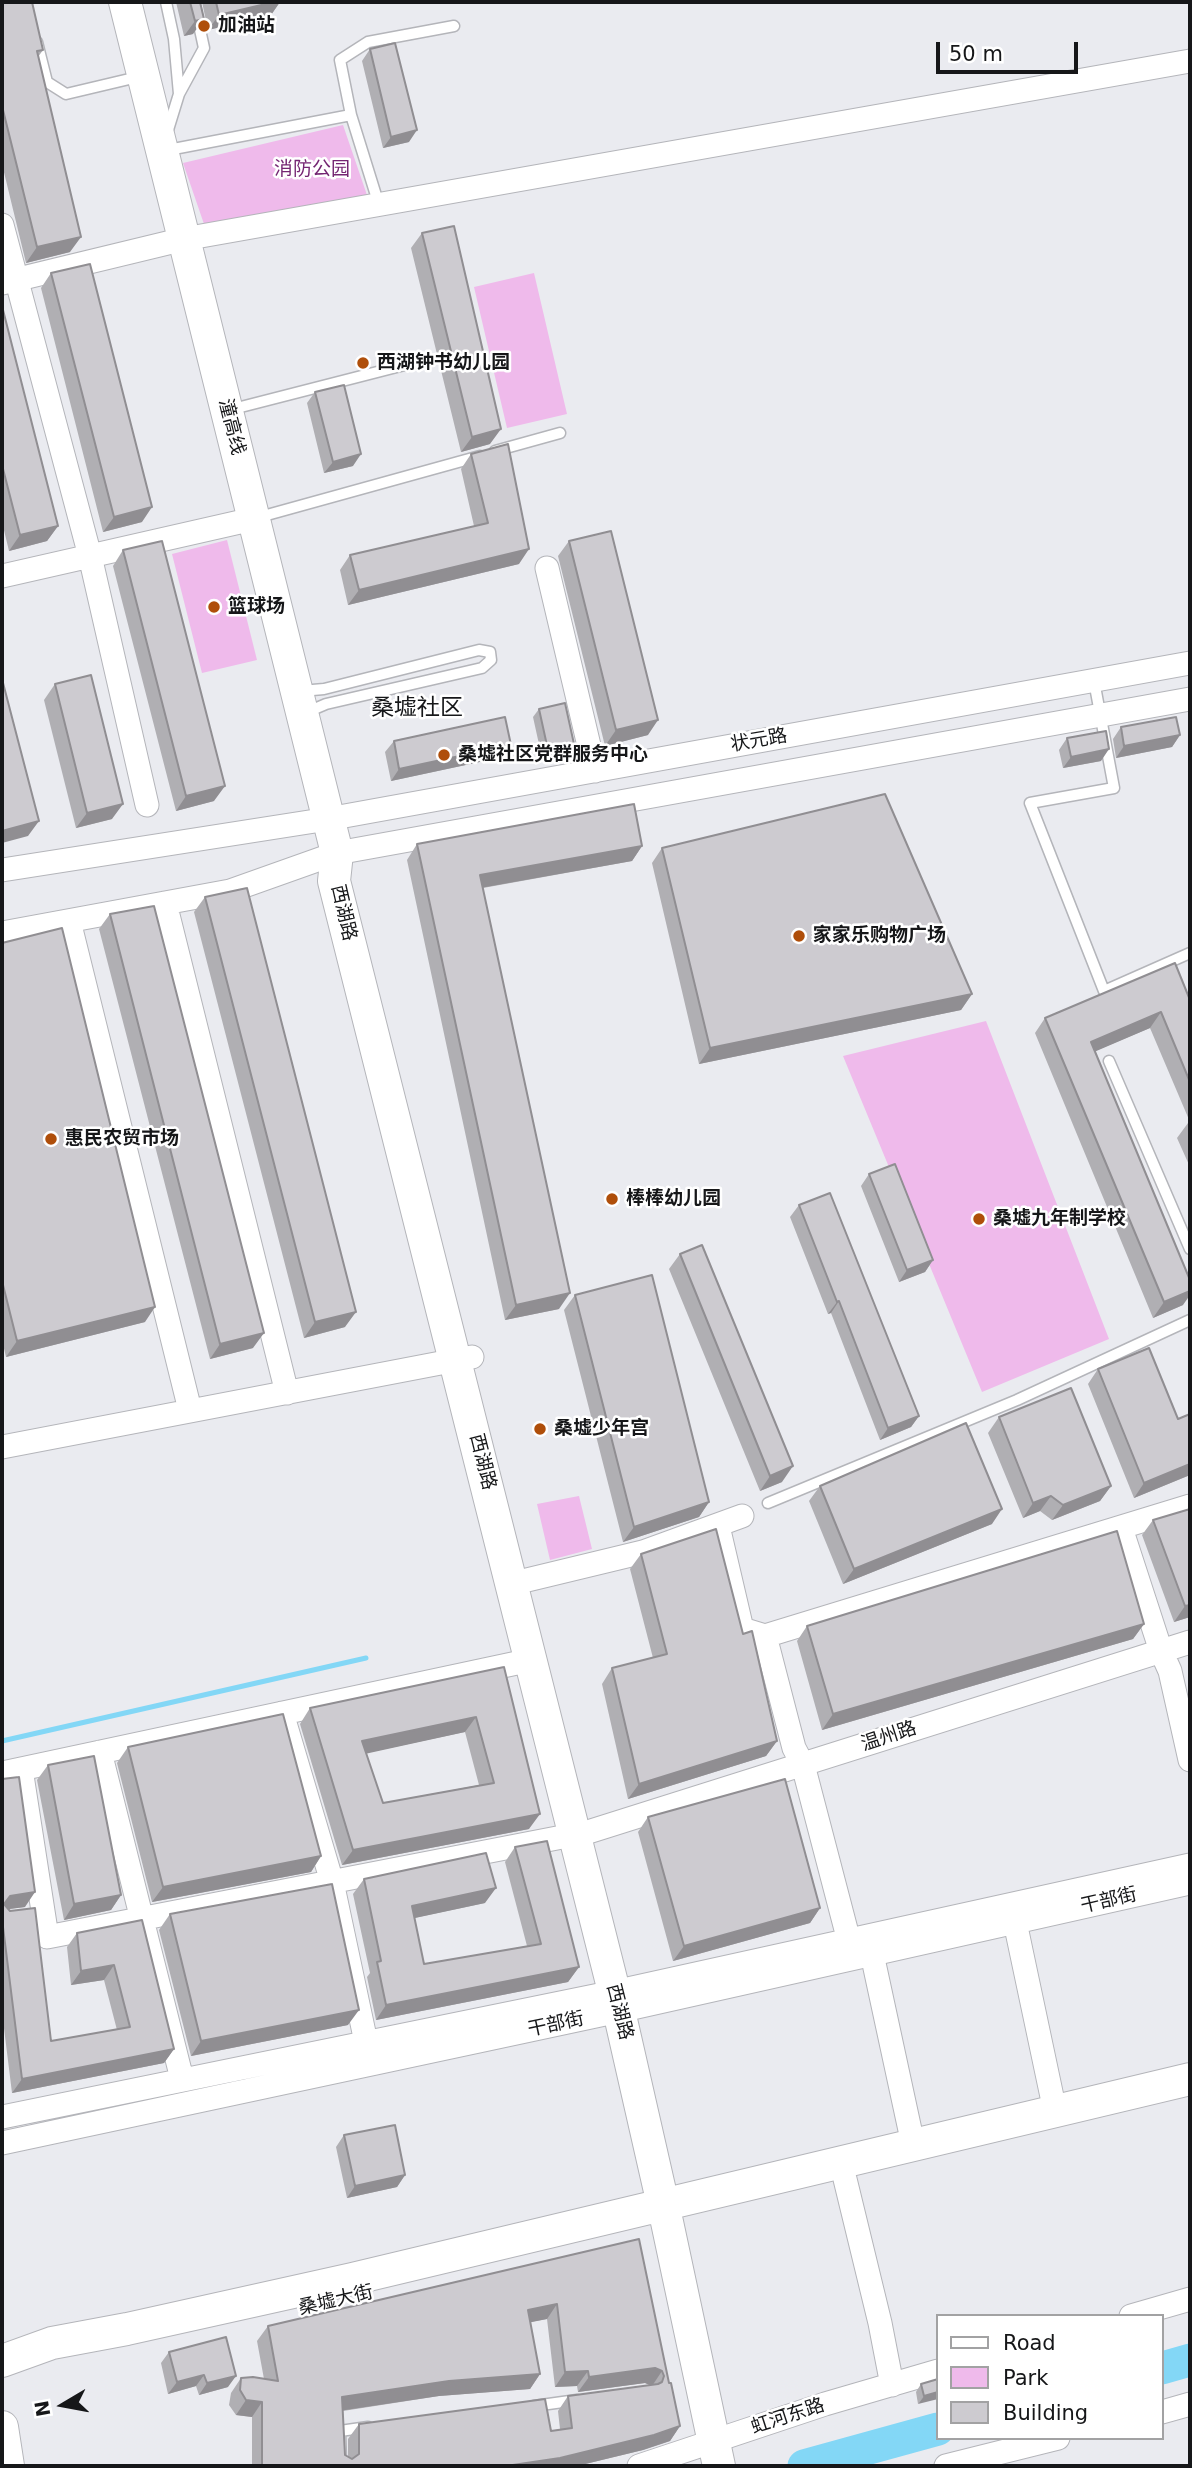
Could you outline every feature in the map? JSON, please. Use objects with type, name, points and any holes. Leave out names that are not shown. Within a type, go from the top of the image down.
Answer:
[{"type":"main road","name":"潼高线","points":[[125,2],[337,853]]},
{"type":"main road","name":"西湖路","points":[[337,853],[352,876],[531,1660],[582,1833]]},
{"type":"main road","name":"西湖路","points":[[464,1359],[527,1580],[582,1833],[673,2211],[721,2448],[737,2466]]},
{"type":"main road","points":[[673,2211],[913,2144],[1190,2079]]},
{"type":"main road","points":[[673,2211],[845,2179],[1190,2098]]},
{"type":"main road","name":"桑墟大街","points":[[2,2363],[51,2343],[673,2211]]},
{"type":"main road","points":[[2,2427],[8,2466]]},
{"type":"street","points":[[9,282],[184,239],[1190,61]]},
{"type":"street","points":[[2,225],[9,282],[90,556],[147,805]]},
{"type":"street","points":[[2,576],[253,519]]},
{"type":"street","points":[[547,568],[595,771]]},
{"type":"street","name":"状元路","points":[[2,870],[328,819],[1190,663]]},
{"type":"street","name":"状元路","points":[[2,933],[230,891],[337,853],[1190,699]]},
{"type":"street","points":[[165,903],[287,1393]]},
{"type":"street","points":[[69,920],[190,1410]]},
{"type":"street","points":[[2,1447],[464,1359]]},
{"type":"street","points":[[718,1526],[742,1629],[765,1636],[1190,1506]]},
{"type":"street","points":[[527,1580],[643,1552],[742,1516]]},
{"type":"street","points":[[1121,1528],[1170,1671],[1190,1759]]},
{"type":"street","points":[[765,1636],[794,1748],[803,1765],[849,1941],[872,1954],[913,2144]]},
{"type":"street","name":"温州路","points":[[12,1771],[36,1913],[47,1937],[582,1833],[1190,1642]]},
{"type":"street","points":[[12,1771],[531,1660]]},
{"type":"street","points":[[282,1713],[332,1882],[366,2042]]},
{"type":"street","points":[[100,1752],[182,2079]]},
{"type":"street","name":"干部街","points":[[2,2143],[624,2000],[849,1941],[1190,1865]]},
{"type":"street","name":"干部街","points":[[2,2117],[366,2042],[624,2000],[872,1954],[1190,1882]]},
{"type":"street","points":[[1015,1922],[1055,2111]]},
{"type":"street","points":[[845,2179],[892,2385]]},
{"type":"street","points":[[1138,2314],[1190,2299]]},
{"type":"street","name":"虹河东路","points":[[639,2466],[721,2448],[824,2404],[936,2372]]},
{"type":"street","points":[[1164,2411],[1190,2404]]},
{"type":"street","points":[[946,2466],[1051,2440]]},
{"type":"lane","points":[[166,2],[174,40],[179,94]]},
{"type":"lane","points":[[194,2],[204,48],[179,94],[162,151],[351,115]]},
{"type":"lane","points":[[379,205],[351,115],[340,60],[368,42],[454,26]]},
{"type":"lane","points":[[33,29],[47,82],[66,94],[144,76]]},
{"type":"lane","points":[[226,411],[424,360]]},
{"type":"lane","points":[[253,519],[560,433]]},
{"type":"lane","points":[[479,650],[490,652],[491,660],[482,668],[326,704],[299,703],[324,689],[479,650]]},
{"type":"lane","points":[[1094,681],[1114,788],[1030,803],[1104,991],[1190,953]]},
{"type":"lane","points":[[1109,1061],[1190,1249]]},
{"type":"lane","points":[[768,1503],[1017,1400],[1190,1320]]},
{"type":"lane","points":[[526,2407],[593,2398]]},
{"type":"lane","points":[[341,2466],[340,2431],[380,2426]]},
{"type":"green space","name":"消防公园","points":[[343,125],[368,198],[204,224],[183,163]]},
{"type":"green space","points":[[534,273],[567,414],[507,428],[474,287]]},
{"type":"green space","name":"篮球场","points":[[227,540],[257,660],[202,673],[172,554]]},
{"type":"green space","points":[[986,1021],[1109,1339],[982,1392],[843,1056]]},
{"type":"green space","points":[[579,1496],[592,1549],[550,1560],[537,1504]]},
{"type":"building","points":[[2,2],[32,2],[43,50],[37,51],[81,237],[37,247],[2,106]]},
{"type":"building","points":[[190,2],[200,2],[204,19],[195,21]]},
{"type":"building","points":[[216,2],[274,2],[219,15]]},
{"type":"building","points":[[395,43],[417,130],[391,137],[370,49]]},
{"type":"building","points":[[454,226],[501,429],[472,437],[422,233]]},
{"type":"building","points":[[90,264],[152,507],[114,517],[51,273]]},
{"type":"building","points":[[2,306],[58,526],[20,535],[2,465]]},
{"type":"building","points":[[344,385],[361,454],[333,462],[315,392]]},
{"type":"building","points":[[508,444],[529,549],[359,590],[350,555],[488,523],[471,454]]},
{"type":"building","points":[[611,531],[658,720],[616,730],[569,541]]},
{"type":"building","points":[[162,541],[225,786],[186,796],[123,550]]},
{"type":"building","points":[[91,675],[123,804],[87,813],[55,684]]},
{"type":"building","points":[[2,679],[39,821],[2,831]]},
{"type":"building","points":[[565,703],[574,744],[548,750],[539,709]]},
{"type":"building","points":[[505,717],[511,745],[399,769],[394,741]]},
{"type":"building","points":[[1176,717],[1180,735],[1124,746],[1121,727]]},
{"type":"building","points":[[1106,731],[1109,749],[1071,757],[1067,738]]},
{"type":"building","name":"家家乐购物广场","points":[[885,794],[972,994],[710,1048],[662,848]]},
{"type":"building","points":[[634,804],[642,846],[480,875],[570,1293],[516,1305],[417,844]]},
{"type":"building","points":[[247,888],[356,1312],[315,1322],[205,897]]},
{"type":"building","points":[[154,906],[264,1333],[220,1344],[110,914]]},
{"type":"building","name":"惠民农贸市场","points":[[62,928],[155,1307],[17,1341],[2,1281],[2,943]]},
{"type":"building","points":[[1175,963],[1190,1000],[1190,1082],[1161,1012],[1091,1042],[1190,1280],[1190,1291],[1164,1302],[1045,1018]]},
{"type":"building","points":[[895,1164],[933,1260],[907,1270],[869,1174]]},
{"type":"building","points":[[830,1193],[919,1416],[888,1428],[799,1205]]},
{"type":"building","points":[[702,1245],[793,1466],[770,1476],[680,1254]]},
{"type":"building","points":[[652,1275],[709,1502],[634,1527],[575,1295]]},
{"type":"building","points":[[1149,1348],[1178,1419],[1190,1414],[1190,1464],[1144,1483],[1098,1369]]},
{"type":"building","points":[[1071,1388],[1111,1486],[1063,1505],[1051,1496],[1033,1503],[999,1417]]},
{"type":"building","points":[[966,1423],[1002,1509],[854,1569],[820,1486]]},
{"type":"building","points":[[1190,1509],[1190,1605],[1185,1606],[1153,1520]]},
{"type":"building","points":[[716,1529],[743,1634],[752,1631],[777,1741],[639,1784],[612,1668],[667,1654],[641,1554]]},
{"type":"building","points":[[1117,1531],[1144,1624],[833,1714],[807,1626]]},
{"type":"building","points":[[504,1667],[540,1814],[353,1850],[310,1708]],"holes":[[[476,1717],[494,1783],[383,1803],[362,1741]]]},
{"type":"building","points":[[283,1714],[321,1856],[163,1887],[128,1747]]},
{"type":"building","points":[[94,1756],[121,1895],[74,1904],[48,1765]]},
{"type":"building","points":[[19,1777],[35,1892],[10,1896],[4,1904],[10,1911],[35,1908],[51,2041],[130,2027],[114,1965],[81,1971],[77,1933],[142,1920],[174,2049],[22,2079],[2,1919],[2,1779]]},
{"type":"building","points":[[785,1779],[820,1908],[684,1946],[648,1817]]},
{"type":"building","points":[[547,1841],[579,1967],[386,2005],[377,1962],[381,1961],[364,1879],[486,1853],[496,1888],[412,1906],[424,1964],[541,1944],[515,1847]]},
{"type":"building","points":[[332,1884],[359,2010],[201,2041],[170,1914]]},
{"type":"building","points":[[395,2125],[405,2175],[355,2186],[344,2135]]},
{"type":"building","points":[[639,2239],[680,2426],[560,2458],[506,2466],[262,2466],[262,2402],[246,2400],[240,2390],[241,2378],[278,2381],[268,2326]],"holes":[[[557,2304],[565,2372],[588,2371],[589,2377],[655,2368],[662,2371],[664,2376],[658,2384],[568,2396],[572,2428],[551,2431],[545,2399],[359,2424],[359,2454],[352,2459],[345,2455],[342,2397],[449,2381],[540,2374],[528,2310]]]},
{"type":"building","points":[[226,2337],[236,2376],[207,2383],[204,2375],[177,2382],[169,2352]]},
{"type":"building","points":[[936,2380],[936,2393],[924,2396],[921,2384]]},
{"type":"waterway","points":[[2,1741],[366,1658]]},
{"type":"waterway","points":[[1164,2367],[1190,2360]]},
{"type":"waterway","points":[[804,2466],[936,2430]]},
{"type":"place","name":"加油站","points":[[204,26]]},
{"type":"place","name":"西湖钟书幼儿园","points":[[363,363]]},
{"type":"place","name":"篮球场","points":[[214,607]]},
{"type":"place","name":"桑墟社区党群服务中心","points":[[444,755]]},
{"type":"place","name":"家家乐购物广场","points":[[799,936]]},
{"type":"place","name":"惠民农贸市场","points":[[51,1139]]},
{"type":"place","name":"棒棒幼儿园","points":[[612,1199]]},
{"type":"place","name":"桑墟九年制学校","points":[[979,1219]]},
{"type":"place","name":"桑墟少年宫","points":[[540,1429]]},
{"type":"district","name":"桑墟社区","points":[[417,709]]}]
